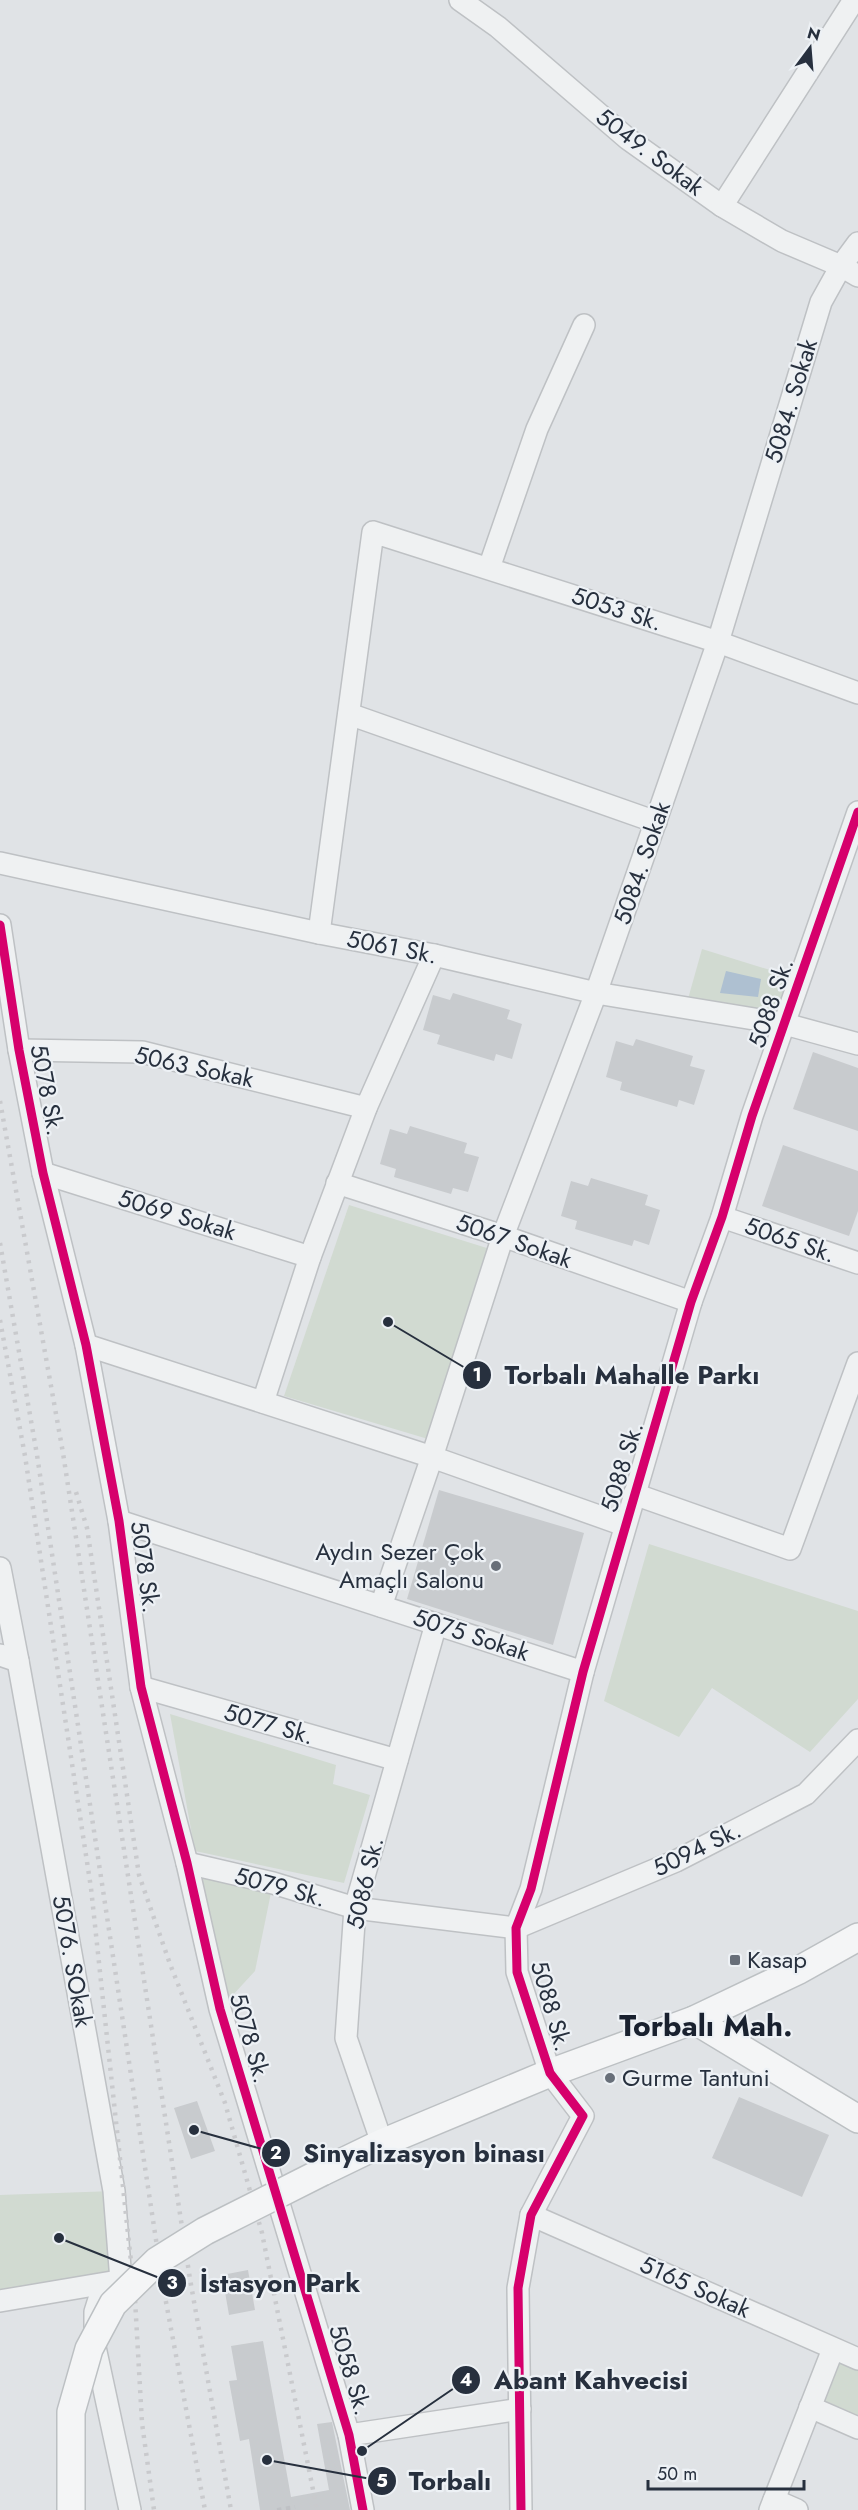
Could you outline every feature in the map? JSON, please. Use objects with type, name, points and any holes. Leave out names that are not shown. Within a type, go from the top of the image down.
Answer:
[{"type":"main road","points":[[70,2510],[72,2412],[89,2349],[112,2304],[157,2261],[205,2232],[382,2143],[550,2073],[694,2020],[800,1970],[858,1937]]},
{"type":"main road","points":[[694,2020],[858,2120]]},
{"type":"street","name":"5049. Sokak","points":[[460,0],[498,27],[628,139],[722,206],[782,241],[849,271]]},
{"type":"street","points":[[722,206],[854,0]]},
{"type":"street","name":"5084. Sokak","points":[[381,1606],[503,1236],[596,993],[718,642],[821,302],[849,271],[858,243]]},
{"type":"street","points":[[489,568],[537,429],[584,325]]},
{"type":"street","name":"5053 Sk.","points":[[349,714],[373,532],[718,642],[858,693]]},
{"type":"street","points":[[319,933],[349,714],[656,822]]},
{"type":"street","name":"5088 Sk.","points":[[531,2215],[583,2116],[550,2073],[517,1972],[516,1928],[531,1889],[583,1672],[690,1302],[722,1217],[752,1116],[858,812]]},
{"type":"street","name":"5061 Sk.","points":[[0,863],[319,933],[434,955],[596,993],[785,1024],[858,1044]]},
{"type":"street","name":"5078 Sk.","points":[[0,925],[19,1050],[43,1173],[86,1345],[119,1521],[141,1687],[187,1863],[220,2009],[282,2208]]},
{"type":"street","points":[[263,1402],[310,1257],[337,1183],[366,1108],[434,955]]},
{"type":"street","name":"5063 Sokak","points":[[19,1050],[142,1052],[366,1108]]},
{"type":"street","name":"5069 Sokak","points":[[43,1173],[310,1257]]},
{"type":"street","name":"5067 Sokak","points":[[337,1183],[503,1236],[690,1302]]},
{"type":"street","name":"5065 Sk.","points":[[722,1217],[858,1263]]},
{"type":"street","points":[[86,1345],[432,1457],[624,1525]]},
{"type":"street","points":[[634,1494],[790,1549],[858,1363]]},
{"type":"street","name":"5075 Sokak","points":[[119,1521],[583,1672]]},
{"type":"street","name":"5076. SOkak","points":[[0,1568],[9,1658],[114,2191],[121,2281]]},
{"type":"street","name":"5086 Sk.","points":[[382,2143],[346,2038],[355,1908],[435,1624]]},
{"type":"street","name":"5077 Sk.","points":[[141,1687],[397,1760]]},
{"type":"street","name":"5094 Sk.","points":[[516,1928],[676,1861],[806,1794],[858,1740]]},
{"type":"street","name":"5079 Sk.","points":[[187,1863],[273,1883],[355,1908],[516,1928]]},
{"type":"street","name":"5058 Sk.","points":[[282,2208],[349,2435],[363,2510]]},
{"type":"street","points":[[521,2510],[518,2288],[531,2215]]},
{"type":"street","name":"5165 Sokak","points":[[531,2215],[858,2360]]},
{"type":"street","points":[[0,2301],[121,2281]]},
{"type":"street","points":[[121,2281],[100,2296],[95,2312],[95,2347],[130,2510]]},
{"type":"street","points":[[797,2510],[772,2505],[833,2349]]},
{"type":"street","points":[[810,2407],[858,2428]]},
{"type":"street","points":[[349,2435],[520,2409]]},
{"type":"street","points":[[115,2510],[123,2475]]},
{"type":"path","points":[[277,2510],[295,2507]]},
{"type":"shaded area","points":[[702,949],[796,978],[785,1024],[686,1006]]},
{"type":"shaded area","points":[[349,1205],[490,1249],[428,1439],[284,1396]]},
{"type":"shaded area","points":[[649,1544],[858,1611],[858,1699],[810,1752],[712,1688],[679,1737],[604,1701]]},
{"type":"shaded area","points":[[170,1714],[336,1765],[333,1784],[370,1795],[344,1883],[195,1851]]},
{"type":"shaded area","points":[[187,1863],[273,1883],[255,1971],[220,2009]]},
{"type":"shaded area","points":[[114,2191],[121,2281],[0,2301],[0,2195]]},
{"type":"shaded area","points":[[833,2349],[858,2359],[858,2428],[810,2407]]},
{"type":"water","points":[[726,971],[761,979],[758,997],[720,993]]},
{"type":"building","points":[[453,993],[510,1010],[507,1019],[522,1024],[512,1059],[496,1054],[494,1061],[437,1044],[440,1035],[423,1030],[433,995],[450,1000]]},
{"type":"building","points":[[636,1039],[693,1056],[690,1066],[705,1070],[694,1105],[679,1100],[677,1107],[620,1090],[622,1082],[606,1077],[616,1041],[633,1046]]},
{"type":"building","points":[[813,1052],[858,1068],[858,1131],[793,1109]]},
{"type":"building","points":[[410,1126],[467,1143],[464,1153],[479,1157],[468,1192],[453,1188],[451,1194],[394,1177],[396,1169],[380,1164],[390,1129],[407,1134]]},
{"type":"building","points":[[783,1145],[858,1171],[858,1211],[849,1236],[762,1206]]},
{"type":"building","points":[[591,1178],[648,1195],[645,1205],[660,1210],[649,1245],[634,1240],[632,1246],[575,1229],[577,1221],[561,1216],[571,1181],[588,1186]]},
{"type":"building","name":"Aydın Sezer Çok Amaçlı Salonu","points":[[439,1490],[584,1533],[553,1645],[407,1599]]},
{"type":"building","points":[[739,2097],[829,2135],[802,2197],[712,2158]]},
{"type":"building","points":[[197,2101],[215,2151],[191,2159],[174,2108]]},
{"type":"building","points":[[248,2270],[255,2310],[229,2315],[222,2275]]},
{"type":"building","points":[[263,2341],[291,2497],[329,2490],[317,2424],[332,2422],[350,2510],[260,2510],[249,2439],[240,2441],[229,2381],[237,2380],[231,2346]]},
{"type":"railway","points":[[0,1101],[63,1453],[190,2279],[231,2510]]},
{"type":"railway","points":[[0,1243],[37,1455],[163,2286],[205,2510]]},
{"type":"railway","points":[[0,1320],[25,1456],[91,1888],[135,2299],[142,2423],[154,2510]]},
{"type":"railway","points":[[76,1492],[87,1528],[139,1875],[170,1964],[225,2103],[262,2233],[317,2510]]},
{"type":"cycle path","points":[[521,2510],[518,2288],[531,2215],[583,2116],[550,2073],[517,1972],[516,1928],[531,1889],[583,1672],[691,1302],[722,1217],[752,1116],[858,812]]},
{"type":"cycle path","points":[[0,925],[19,1050],[43,1173],[86,1345],[119,1521],[141,1687],[187,1863],[220,2009],[349,2435],[363,2510]]},
{"type":"place","name":"Torbalı Mahalle Parkı","points":[[388,1322]]},
{"type":"place","name":"Aydın Sezer Çok Amaçlı Salonu","points":[[496,1566]]},
{"type":"place","name":"Kasap","points":[[735,1960]]},
{"type":"place","name":"Gurme Tantuni","points":[[610,2078]]},
{"type":"place","name":"Sinyalizasyon binası","points":[[194,2130]]},
{"type":"place","name":"İstasyon Park","points":[[59,2238]]},
{"type":"place","name":"Abant Kahvecisi","points":[[362,2451]]},
{"type":"place","name":"Torbalı","points":[[267,2460]]},
{"type":"district","name":"Torbalı Mah.","points":[[706,2026]]}]
